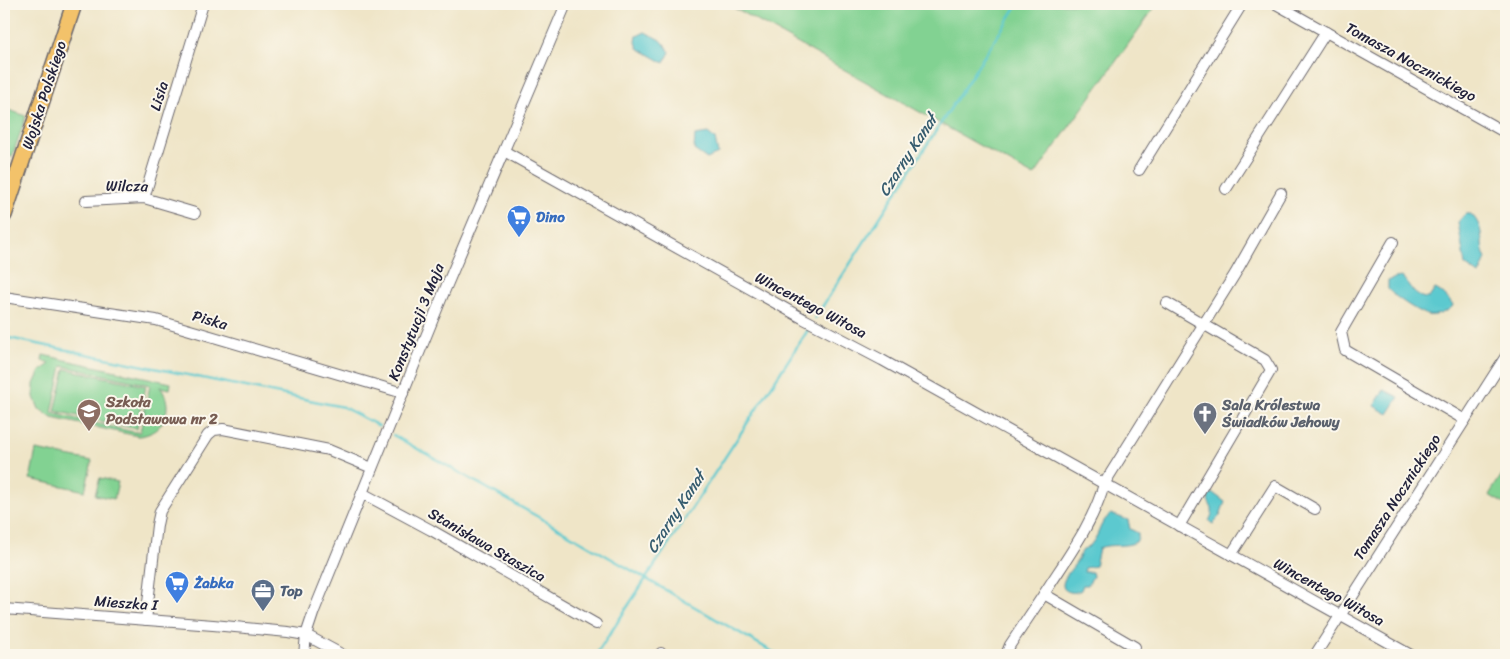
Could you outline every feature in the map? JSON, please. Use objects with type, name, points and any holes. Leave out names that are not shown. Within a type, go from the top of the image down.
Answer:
[{"type":"main road","name":"Wojska Polskiego","points":[[4,213],[74,4]]},
{"type":"street","name":"Lisia","points":[[144,198],[203,4]]},
{"type":"street","name":"Konstytucji 3 Maja","points":[[304,655],[306,635],[314,611],[566,4]]},
{"type":"street","points":[[1139,170],[1242,4]]},
{"type":"street","name":"Tomasza Nocznickiego","points":[[1276,4],[1506,133]]},
{"type":"street","name":"Tomasza Nocznickiego","points":[[1226,189],[1326,32]]},
{"type":"street","name":"Wincentego Witosa","points":[[504,151],[1412,655]]},
{"type":"street","points":[[1006,655],[1010,645],[1081,537],[1099,501],[1104,484],[1204,324],[1281,193]]},
{"type":"street","name":"Wilcza","points":[[86,201],[144,198],[195,213]]},
{"type":"street","points":[[1393,242],[1341,332],[1345,350],[1465,420]]},
{"type":"street","name":"Piska","points":[[4,297],[156,320],[403,393]]},
{"type":"street","points":[[1167,303],[1265,360],[1271,370],[1179,526]]},
{"type":"street","name":"Tomasza Nocznickiego","points":[[1315,655],[1506,356]]},
{"type":"street","points":[[146,620],[160,510],[208,435],[214,430],[223,429],[329,450],[372,468]]},
{"type":"street","points":[[1231,555],[1275,486],[1315,509]]},
{"type":"street","name":"Stanisława Staszica","points":[[362,493],[596,624]]},
{"type":"street","points":[[1044,594],[1135,648]]},
{"type":"street","name":"Mieszka I","points":[[4,609],[213,625],[306,635]]},
{"type":"street","points":[[306,635],[343,655]]},
{"type":"green space","points":[[727,4],[1157,4],[1034,176]]},
{"type":"green space","points":[[4,110],[26,116],[12,157],[4,154]]},
{"type":"green space","points":[[43,355],[171,383],[170,389],[160,387],[167,403],[164,419],[154,431],[138,436],[52,418],[39,409],[34,397],[34,384],[40,371],[50,364],[42,361]],"holes":[[[62,366],[150,385],[140,432],[52,413]]]},
{"type":"green space","points":[[65,369],[146,386],[137,429],[55,411]]},
{"type":"green space","points":[[36,450],[92,461],[85,491],[30,479]]},
{"type":"green space","points":[[1506,468],[1506,505],[1489,495]]},
{"type":"green space","points":[[100,478],[118,482],[114,499],[95,495]]},
{"type":"water","points":[[645,32],[662,41],[670,52],[664,63],[638,48],[637,36]]},
{"type":"water","points":[[708,133],[715,139],[718,154],[707,159],[694,150],[695,135]]},
{"type":"water","points":[[1465,214],[1471,214],[1481,231],[1486,259],[1479,275],[1465,265],[1458,222]]},
{"type":"water","points":[[1402,277],[1416,294],[1429,298],[1435,289],[1445,296],[1453,306],[1437,315],[1427,315],[1418,311],[1400,300],[1388,289],[1388,281]]},
{"type":"water","points":[[1384,390],[1399,397],[1388,414],[1374,406]]},
{"type":"water","points":[[1213,493],[1225,502],[1220,515],[1213,524],[1209,521],[1212,509],[1208,499],[1209,495]]},
{"type":"water","points":[[1111,514],[1128,520],[1130,529],[1138,533],[1136,542],[1127,545],[1099,548],[1095,566],[1085,568],[1084,572],[1092,572],[1093,576],[1088,585],[1083,585],[1081,590],[1076,592],[1065,590],[1063,583],[1067,575],[1083,550],[1091,544],[1104,521]]},
{"type":"waterway","name":"Czarny Kanał","points":[[815,318],[1018,4]]},
{"type":"waterway","name":"Czarny Kanał","points":[[596,655],[808,330]]},
{"type":"waterway","points":[[4,337],[343,407],[379,426]]},
{"type":"waterway","points":[[393,435],[778,655]]},
{"type":"place","name":"Dino","points":[[519,238]]},
{"type":"place","name":"Szkoła Podstawowa nr 2","points":[[89,432]]},
{"type":"place","name":"Sala Królestwa Świadków Jehowy","points":[[1205,435]]},
{"type":"place","name":"Żabka","points":[[177,604]]},
{"type":"place","name":"Top","points":[[263,612]]}]
